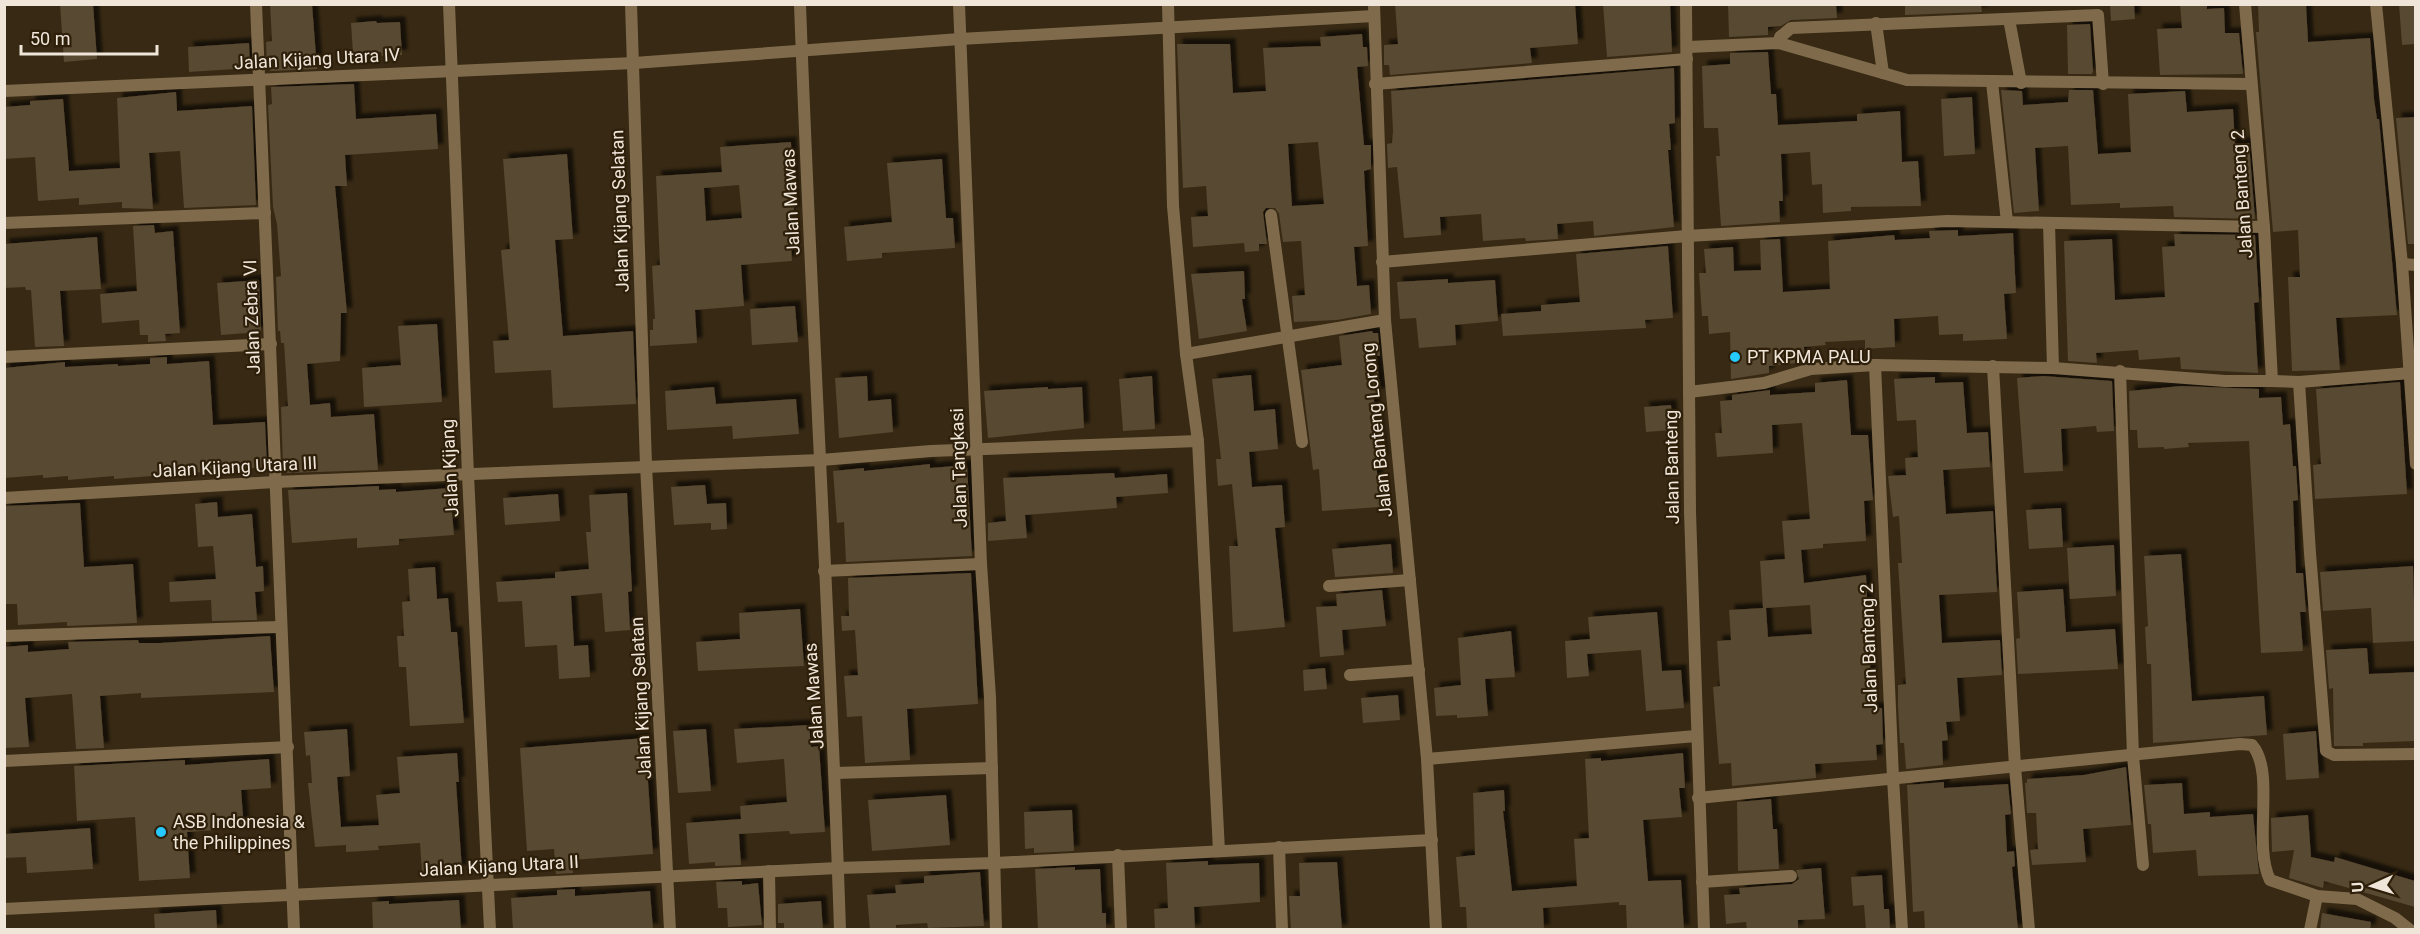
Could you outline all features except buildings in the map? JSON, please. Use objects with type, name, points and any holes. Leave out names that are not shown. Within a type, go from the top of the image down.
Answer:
[{"type":"street","name":"Jalan Zebra VI","points":[[256,4],[294,930]]},
{"type":"street","name":"Jalan Kijang","points":[[449,4],[468,475],[490,930]]},
{"type":"street","name":"Jalan Kijang Selatan","points":[[631,4],[646,465],[670,930]]},
{"type":"street","name":"Jalan Mawas","points":[[800,4],[824,571],[836,773],[840,930]]},
{"type":"street","name":"Jalan Tangkasi","points":[[959,4],[976,450],[992,768],[996,930]]},
{"type":"street","points":[[1168,4],[1173,206],[1186,354],[1198,441],[1219,851]]},
{"type":"street","name":"Jalan Banteng","points":[[1686,4],[1689,392],[1696,736],[1704,930]]},
{"type":"street","name":"Jalan Banteng 2","points":[[2245,4],[2264,227],[2272,381]]},
{"type":"street","points":[[2376,4],[2402,264],[2411,373],[2415,464]]},
{"type":"street","name":"Jalan Banteng Lorong","points":[[960,39],[1169,29],[1374,10],[1385,320],[1427,759],[1436,930]]},
{"type":"street","points":[[1779,43],[1780,37],[1791,28],[2098,15],[2103,84]]},
{"type":"street","points":[[2009,19],[2021,83]]},
{"type":"street","points":[[1876,23],[1883,73]]},
{"type":"street","points":[[451,70],[634,63],[960,39]]},
{"type":"street","points":[[1375,84],[1779,43],[1907,80],[2251,84]]},
{"type":"street","name":"Jalan Kijang Utara IV","points":[[4,91],[451,70]]},
{"type":"street","points":[[1992,82],[2007,222]]},
{"type":"street","points":[[4,223],[265,213]]},
{"type":"street","points":[[1271,215],[1302,442]]},
{"type":"street","points":[[1382,262],[1687,236],[1924,222],[2264,227]]},
{"type":"street","points":[[2049,223],[2053,368]]},
{"type":"street","points":[[2402,264],[2415,265]]},
{"type":"street","points":[[1186,354],[1385,320]]},
{"type":"street","points":[[4,357],[271,344]]},
{"type":"street","points":[[1689,392],[1764,383],[1811,369],[1875,364],[2120,371],[2225,381],[2299,382],[2411,373]]},
{"type":"street","name":"Jalan Banteng 2","points":[[1875,364],[1902,930]]},
{"type":"street","points":[[1993,366],[2015,767],[2029,930]]},
{"type":"street","points":[[2120,371],[2133,756],[2143,865]]},
{"type":"street","points":[[2299,382],[2326,751],[2334,755],[2415,754]]},
{"type":"street","points":[[468,475],[646,465],[821,460],[931,451],[1198,441]]},
{"type":"street","name":"Jalan Kijang Utara III","points":[[4,498],[275,482],[468,475]]},
{"type":"street","points":[[824,571],[981,564]]},
{"type":"street","points":[[1329,586],[1410,580]]},
{"type":"street","points":[[4,636],[280,627]]},
{"type":"street","points":[[1350,675],[1419,670]]},
{"type":"street","points":[[1427,759],[1696,736]]},
{"type":"street","points":[[1698,798],[2240,744],[2252,745],[2262,763],[2264,868],[2270,880],[2317,896],[2357,899],[2396,918],[2410,930]]},
{"type":"street","points":[[4,762],[288,747]]},
{"type":"street","points":[[836,773],[992,768]]},
{"type":"street","points":[[995,863],[1432,840]]},
{"type":"street","points":[[1279,847],[1282,930]]},
{"type":"street","points":[[1118,855],[1121,930]]},
{"type":"street","name":"Jalan Kijang Utara II","points":[[4,909],[488,884],[995,863]]},
{"type":"street","points":[[769,871],[770,930]]},
{"type":"street","points":[[1702,882],[1791,876]]},
{"type":"street","points":[[2310,930],[2317,896]]},
{"type":"place","name":"PT KPMA PALU","points":[[1735,357]]},
{"type":"place","name":"ASB Indonesia & the Philippines","points":[[161,832]]}]
